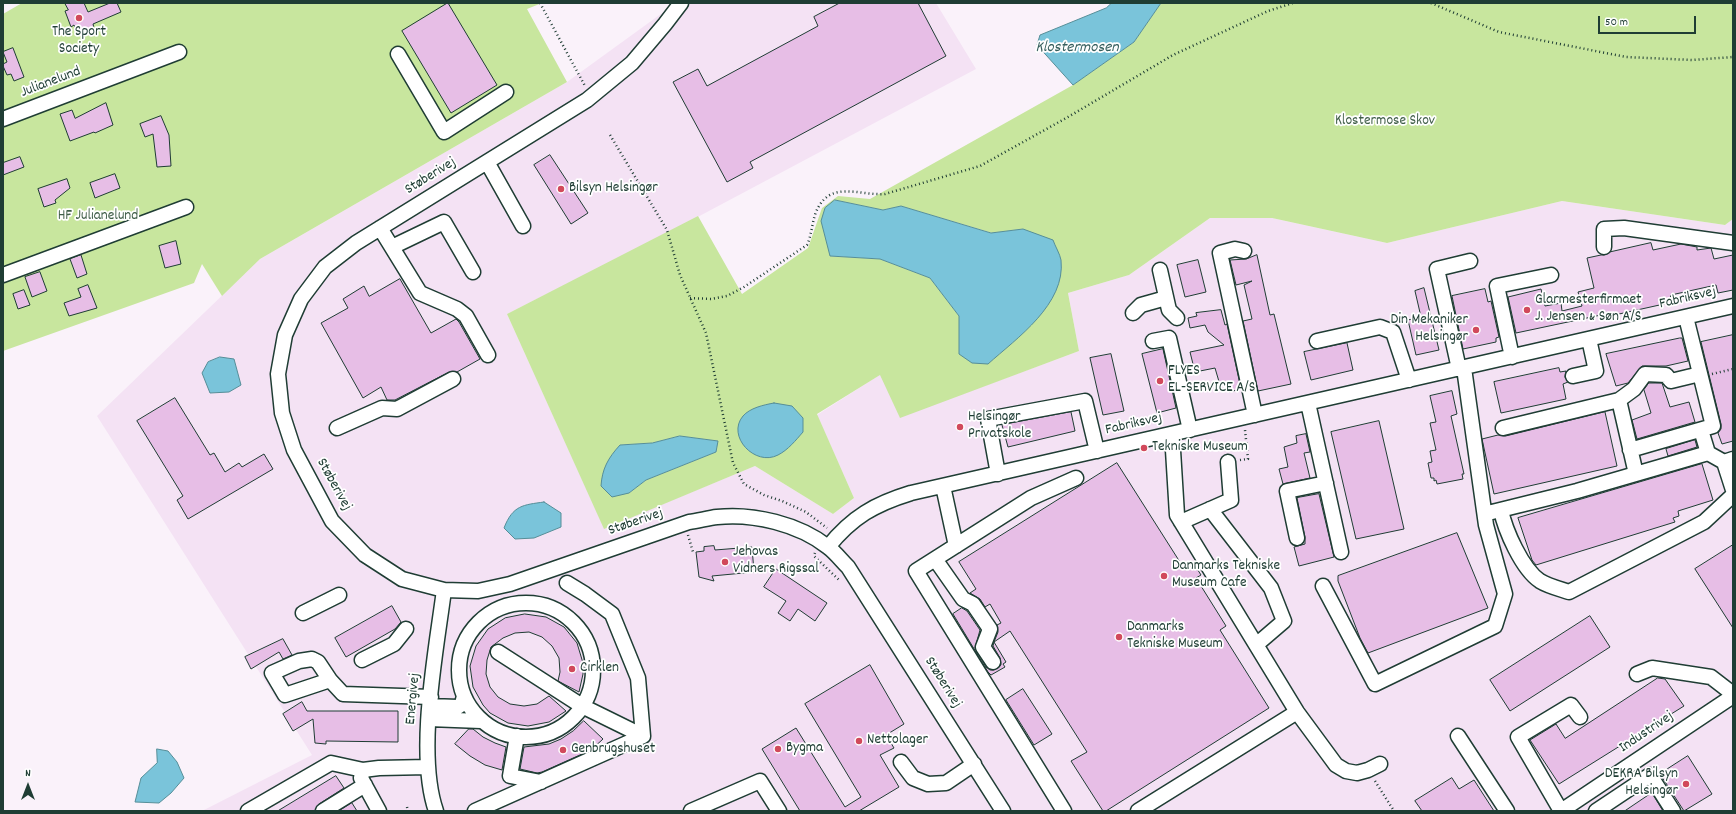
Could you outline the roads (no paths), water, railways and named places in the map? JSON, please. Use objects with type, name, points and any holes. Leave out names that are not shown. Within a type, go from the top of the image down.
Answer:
[{"type":"street","name":"Støberivej","points":[[681,3],[632,63],[592,96],[356,243],[325,268],[301,299],[285,335],[278,374],[282,413],[294,450],[332,521],[365,555],[402,578],[444,590],[478,590],[510,584],[685,524],[718,517],[747,517],[776,522],[832,541],[1003,811]]},
{"type":"street","name":"Julianelund","points":[[3,119],[179,52]]},
{"type":"street","points":[[398,54],[444,132],[506,92]]},
{"type":"street","points":[[487,162],[523,226]]},
{"type":"street","points":[[3,275],[186,207]]},
{"type":"street","points":[[392,247],[444,222],[473,272]]},
{"type":"street","points":[[380,228],[420,292],[457,309],[466,316],[488,356]]},
{"type":"street","points":[[1604,247],[1604,229],[1624,228],[1733,243]]},
{"type":"street","points":[[1244,251],[1235,248],[1220,253],[1255,415]]},
{"type":"street","points":[[1323,586],[1375,684],[1495,626],[1505,594],[1486,519],[1462,368],[1437,268],[1470,261]]},
{"type":"street","points":[[1160,270],[1169,310],[1177,318]]},
{"type":"street","points":[[1512,357],[1497,286],[1550,275]]},
{"type":"street","points":[[1133,313],[1141,305],[1166,298]]},
{"type":"street","name":"Fabriksvej","points":[[832,541],[853,520],[870,508],[888,500],[943,486],[1733,306]]},
{"type":"street","points":[[1630,450],[1713,426],[1686,317]]},
{"type":"street","points":[[1318,341],[1380,327],[1393,332],[1409,380]]},
{"type":"street","points":[[1153,341],[1169,338],[1190,430]]},
{"type":"street","points":[[1573,376],[1596,371],[1589,339]]},
{"type":"street","points":[[1503,428],[1619,400],[1634,389],[1645,374],[1666,375],[1671,381],[1700,375]]},
{"type":"street","points":[[338,428],[382,408],[397,410],[453,379]]},
{"type":"street","points":[[1619,400],[1636,474]]},
{"type":"street","points":[[998,474],[988,419],[1085,401],[1097,451]]},
{"type":"street","points":[[1308,403],[1341,552]]},
{"type":"street","points":[[1701,430],[1708,453]]},
{"type":"street","points":[[1172,434],[1177,515],[1297,712],[1336,765],[1346,771],[1357,773],[1374,767]]},
{"type":"street","points":[[1486,519],[1501,510],[1708,453],[1728,460],[1733,490]]},
{"type":"street","points":[[1182,522],[1231,500],[1228,462]]},
{"type":"street","points":[[1064,811],[916,571],[1031,498],[1076,478]]},
{"type":"street","points":[[1297,538],[1288,491],[1326,483]]},
{"type":"street","points":[[943,486],[956,546]]},
{"type":"street","points":[[1501,510],[1504,524],[1512,542],[1531,574],[1541,582],[1569,592],[1704,522],[1733,495]]},
{"type":"street","points":[[1210,510],[1271,588],[1284,621],[1256,644]]},
{"type":"street","points":[[934,559],[963,599],[973,604],[990,629],[983,647],[993,662]]},
{"type":"street","points":[[568,583],[612,614],[638,678],[643,736]]},
{"type":"street","name":"Energivej","points":[[436,811],[430,788],[428,767],[430,707],[444,590]]},
{"type":"street","points":[[303,613],[339,595]]},
{"type":"street","points":[[430,707],[481,721],[495,730],[510,735],[527,737],[543,735],[558,729],[572,719],[582,706],[590,688],[593,669],[590,650],[581,632],[568,618],[551,608],[532,604],[512,605],[494,611],[478,623],[466,639],[460,657],[459,677],[464,696],[471,709],[481,721]]},
{"type":"street","points":[[362,660],[394,644],[406,629]]},
{"type":"street","points":[[498,652],[582,706],[643,736]]},
{"type":"street","points":[[1637,674],[1652,668],[1711,677],[1733,695]]},
{"type":"street","points":[[330,680],[344,694],[430,707],[458,708],[462,704],[464,696]]},
{"type":"street","name":"Industrivej","points":[[1561,811],[1733,695]]},
{"type":"street","points":[[1561,811],[1518,737],[1570,705],[1580,717]]},
{"type":"street","points":[[1138,811],[1297,712]]},
{"type":"street","points":[[517,736],[510,776],[541,782]]},
{"type":"street","points":[[475,811],[643,736]]},
{"type":"street","points":[[1458,736],[1507,811]]},
{"type":"street","points":[[901,762],[913,778],[928,784],[946,783],[974,764]]},
{"type":"street","points":[[248,811],[331,763],[364,770],[379,768],[428,767]]},
{"type":"street","points":[[364,770],[361,778],[379,811]]},
{"type":"street","points":[[1596,811],[1650,775],[1673,811]]},
{"type":"street","points":[[697,810],[760,781],[779,811]]},
{"type":"street","points":[[323,811],[365,786]]},
{"type":"water","name":"Klostermosen","points":[[1112,3],[1161,3],[1134,42],[1073,85],[1037,45],[1040,35],[1106,8]]},
{"type":"water","points":[[835,200],[883,210],[901,206],[991,233],[1023,229],[1053,240],[1061,260],[1060,276],[1056,291],[1048,305],[1037,319],[988,364],[972,363],[959,354],[959,316],[930,278],[880,259],[830,256],[821,221],[825,208]]},
{"type":"water","points":[[220,357],[234,359],[241,385],[229,392],[210,393],[202,373],[208,362]]},
{"type":"water","points":[[774,403],[792,406],[803,418],[803,432],[792,445],[782,453],[769,458],[760,457],[746,448],[738,432],[739,424],[743,416],[749,411]]},
{"type":"water","points":[[680,436],[718,441],[716,452],[646,480],[629,493],[612,497],[601,486],[606,464],[620,445],[652,443]]},
{"type":"water","points":[[544,502],[561,513],[561,527],[534,538],[515,539],[504,528],[507,520],[515,510],[524,505]]},
{"type":"water","points":[[157,749],[168,751],[177,762],[184,778],[171,793],[159,803],[135,802],[141,778],[157,763]]},
{"type":"place","name":"The Sport Society","points":[[79,18]]},
{"type":"place","name":"Bilsyn Helsingør","points":[[561,189]]},
{"type":"place","name":"Glarmesterfirmaet J. Jensen & Søn A/S","points":[[1527,310]]},
{"type":"place","name":"Din Mekaniker Helsingør","points":[[1476,330]]},
{"type":"place","name":"FLYES EL-SERVICE A/S","points":[[1160,381]]},
{"type":"place","name":"Helsingør Privatskole","points":[[960,427]]},
{"type":"place","name":"Tekniske Museum","points":[[1144,448]]},
{"type":"place","name":"Jehovas Vidners Rigssal","points":[[725,562]]},
{"type":"place","name":"Danmarks Tekniske Museum Cafe","points":[[1164,576]]},
{"type":"place","name":"Danmarks Tekniske Museum","points":[[1119,637]]},
{"type":"place","name":"Cirklen","points":[[572,669]]},
{"type":"place","name":"Nettolager","points":[[859,741]]},
{"type":"place","name":"Bygma","points":[[778,749]]},
{"type":"place","name":"Genbrugshuset","points":[[563,750]]},
{"type":"place","name":"DEKRA Bilsyn Helsingør","points":[[1686,784]]},
{"type":"park label","name":"Klostermose Skov","points":[[1385,122]]},
{"type":"park label","name":"HF Julianelund","points":[[98,217]]}]
